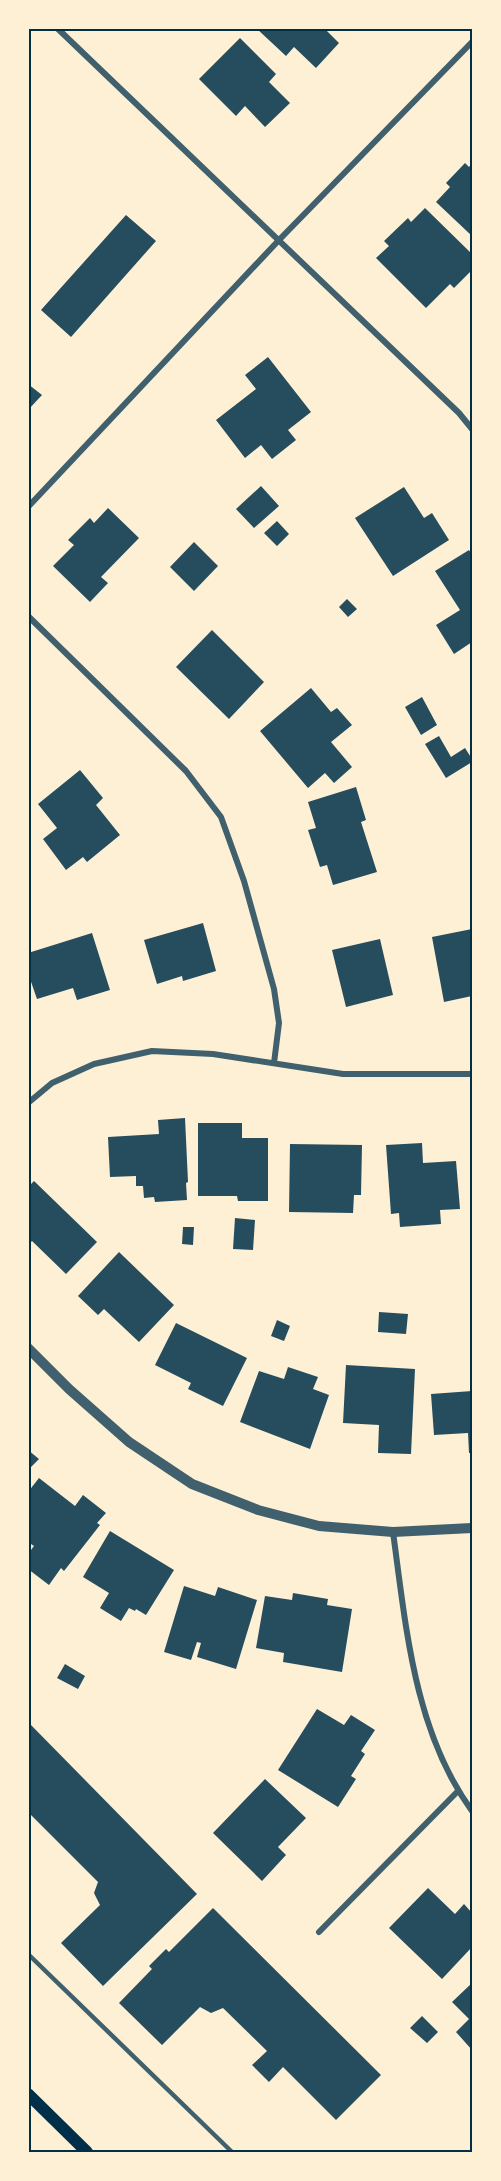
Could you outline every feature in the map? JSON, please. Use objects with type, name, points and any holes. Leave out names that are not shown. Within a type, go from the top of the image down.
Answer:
[{"type":"main road","points":[[28,2094],[87,2152]]},
{"type":"street","points":[[57,28],[459,413],[472,429]]},
{"type":"street","points":[[28,507],[279,240],[472,42]]},
{"type":"street","points":[[28,616],[186,771],[221,817],[244,881],[274,989],[279,1023],[274,1063]]},
{"type":"street","points":[[28,1103],[52,1083],[94,1064],[152,1051],[213,1054],[343,1074],[472,1074]]},
{"type":"street","points":[[28,1348],[69,1389],[129,1442],[192,1484],[258,1510],[319,1526],[393,1532],[472,1528]]},
{"type":"street","points":[[393,1532],[411,1663],[431,1729],[458,1791],[472,1811]]},
{"type":"street","points":[[319,1932],[458,1791]]},
{"type":"lane","points":[[28,1954],[232,2152]]},
{"type":"building","points":[[256,28],[324,28],[339,43],[316,68],[294,47],[286,56]]},
{"type":"building","points":[[240,38],[276,74],[269,82],[290,103],[265,127],[245,106],[236,116],[199,79]]},
{"type":"building","points":[[465,163],[469,167],[472,163],[472,236],[436,202],[450,187],[446,183]]},
{"type":"building","points":[[425,208],[472,254],[472,270],[454,288],[450,284],[426,308],[376,258],[389,246],[384,241],[408,218],[411,222]]},
{"type":"building","points":[[126,215],[156,241],[71,337],[41,310]]},
{"type":"building","points":[[268,357],[311,412],[288,430],[296,440],[272,459],[261,445],[245,458],[216,420],[256,389],[245,375]]},
{"type":"building","points":[[28,384],[42,395],[28,410]]},
{"type":"building","points":[[261,486],[279,506],[254,528],[236,509]]},
{"type":"building","points":[[404,487],[424,518],[432,513],[449,540],[393,576],[355,518]]},
{"type":"building","points":[[108,508],[139,538],[101,577],[108,583],[90,602],[53,566],[74,545],[68,540],[90,518],[94,523]]},
{"type":"building","points":[[277,521],[289,534],[277,546],[264,533]]},
{"type":"building","points":[[194,542],[218,566],[194,591],[170,567]]},
{"type":"building","points":[[469,550],[472,555],[472,642],[454,654],[436,625],[460,610],[435,571]]},
{"type":"building","points":[[347,599],[357,609],[348,617],[339,607]]},
{"type":"building","points":[[212,630],[264,682],[229,719],[176,667]]},
{"type":"building","points":[[311,688],[331,712],[337,708],[352,725],[331,742],[352,767],[334,783],[325,773],[308,788],[260,731]]},
{"type":"building","points":[[422,697],[437,725],[421,735],[405,707]]},
{"type":"building","points":[[439,736],[451,757],[465,748],[472,759],[472,762],[446,778],[425,744]]},
{"type":"building","points":[[80,770],[103,798],[96,805],[120,835],[87,862],[83,857],[66,870],[43,839],[57,828],[38,804]]},
{"type":"building","points":[[356,787],[366,820],[361,822],[377,872],[333,885],[327,865],[320,867],[308,830],[316,828],[308,802]]},
{"type":"building","points":[[203,923],[216,971],[183,981],[182,976],[157,984],[144,940]]},
{"type":"building","points":[[472,929],[472,996],[444,1002],[432,937]]},
{"type":"building","points":[[92,933],[110,990],[77,1000],[73,988],[37,999],[28,973],[28,953]]},
{"type":"building","points":[[380,939],[393,995],[346,1007],[332,950]]},
{"type":"building","points":[[185,1118],[187,1200],[155,1202],[154,1197],[144,1198],[143,1186],[136,1186],[136,1176],[110,1177],[108,1137],[159,1134],[158,1120]]},
{"type":"building","points":[[198,1123],[242,1123],[242,1138],[268,1138],[268,1201],[238,1201],[237,1196],[198,1196]]},
{"type":"building","points":[[422,1143],[423,1163],[456,1161],[460,1209],[440,1210],[441,1224],[400,1227],[399,1213],[391,1214],[386,1145]]},
{"type":"building","points":[[290,1144],[362,1145],[361,1195],[354,1195],[353,1213],[289,1212]]},
{"type":"building","points":[[34,1181],[97,1242],[66,1274],[32,1241],[28,1245],[28,1187]]},
{"type":"building","points":[[235,1218],[255,1220],[253,1250],[233,1249]]},
{"type":"building","points":[[183,1227],[194,1227],[193,1245],[182,1244]]},
{"type":"building","points":[[119,1252],[174,1305],[139,1342],[104,1309],[98,1315],[78,1296]]},
{"type":"building","points":[[379,1312],[408,1314],[406,1334],[378,1332]]},
{"type":"building","points":[[277,1320],[290,1326],[284,1341],[271,1336]]},
{"type":"building","points":[[176,1323],[247,1358],[223,1406],[188,1389],[191,1383],[155,1365]]},
{"type":"building","points":[[346,1365],[415,1369],[411,1454],[378,1453],[379,1425],[343,1423]]},
{"type":"building","points":[[288,1367],[318,1377],[313,1389],[329,1395],[310,1449],[240,1422],[259,1371],[284,1379]]},
{"type":"building","points":[[472,1391],[472,1453],[469,1453],[468,1433],[434,1435],[431,1394]]},
{"type":"building","points":[[28,1450],[39,1459],[28,1470]]},
{"type":"building","points":[[39,1478],[75,1506],[83,1495],[106,1513],[97,1523],[100,1525],[64,1571],[61,1568],[49,1585],[28,1569],[28,1554],[34,1546],[28,1542],[28,1492]]},
{"type":"building","points":[[110,1531],[174,1570],[146,1615],[129,1608],[121,1621],[100,1608],[109,1593],[83,1577]]},
{"type":"building","points":[[184,1586],[215,1596],[218,1587],[257,1600],[236,1669],[197,1657],[201,1643],[197,1642],[191,1660],[164,1652]]},
{"type":"building","points":[[293,1593],[328,1599],[327,1605],[352,1609],[342,1672],[283,1662],[284,1653],[256,1648],[265,1596],[292,1600]]},
{"type":"building","points":[[65,1664],[85,1676],[78,1689],[57,1678]]},
{"type":"building","points":[[317,1709],[344,1725],[351,1715],[375,1730],[361,1751],[365,1754],[351,1776],[356,1779],[338,1807],[278,1770]]},
{"type":"building","points":[[31,1725],[197,1894],[103,1986],[61,1943],[100,1905],[94,1893],[98,1882],[28,1812],[28,1728]]},
{"type":"building","points":[[265,1779],[306,1818],[278,1847],[286,1855],[262,1881],[213,1833]]},
{"type":"building","points":[[428,1888],[455,1914],[464,1904],[472,1913],[472,1947],[442,1979],[389,1928]]},
{"type":"building","points":[[213,1908],[381,2075],[336,2120],[283,2067],[269,2082],[252,2065],[267,2051],[223,2008],[211,2013],[200,2007],[162,2045],[119,2003],[152,1969],[149,1966],[166,1949],[169,1952]]},
{"type":"building","points":[[472,1983],[472,2050],[456,2032],[469,2019],[452,2002]]},
{"type":"building","points":[[422,2016],[438,2032],[427,2043],[410,2028]]}]
